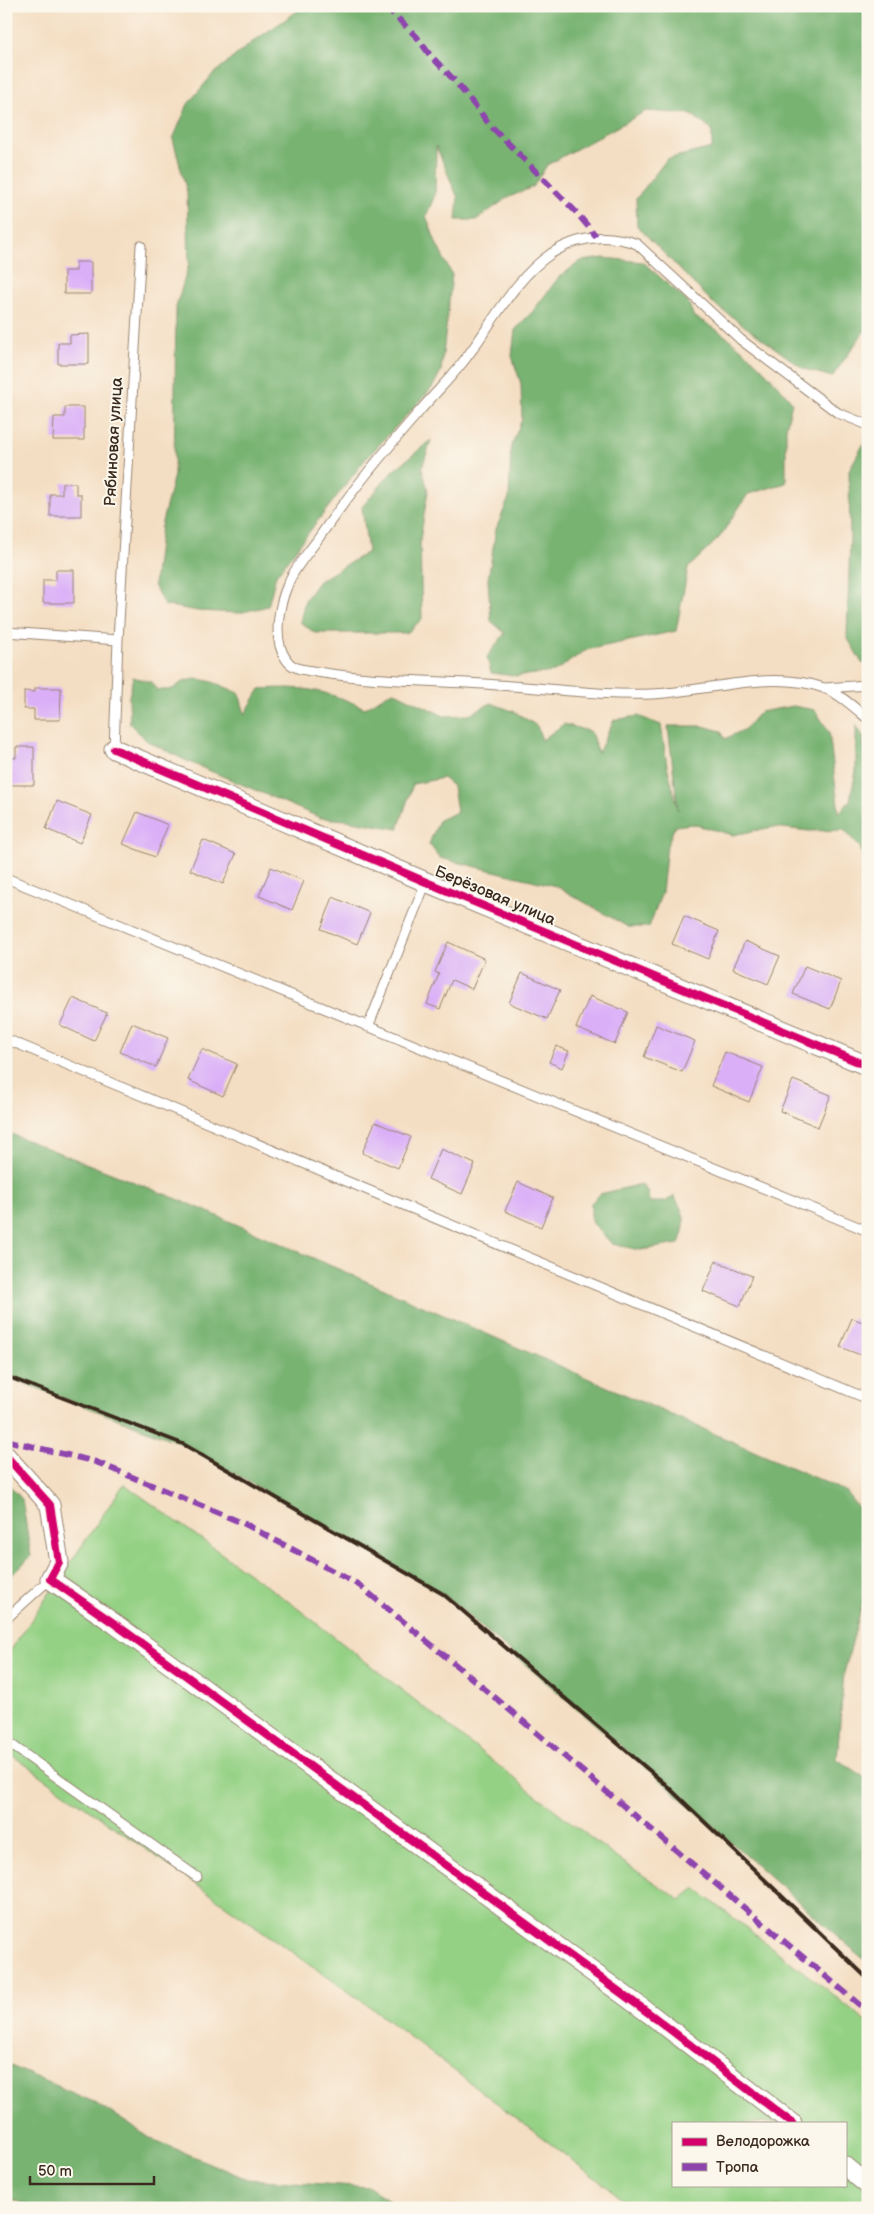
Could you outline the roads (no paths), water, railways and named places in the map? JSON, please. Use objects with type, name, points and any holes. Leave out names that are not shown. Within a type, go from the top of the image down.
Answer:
[{"type":"street","name":"Берёзовая улица","points":[[114,749],[426,882],[868,1066]]},
{"type":"street","points":[[6,1456],[50,1505],[59,1562],[50,1579],[115,1624],[626,1997],[791,2122]]},
{"type":"street","points":[[846,2167],[868,2186]]},
{"type":"lane","points":[[868,425],[838,414],[741,340],[637,244],[622,238],[598,236],[577,241],[554,252],[536,266],[506,300],[468,355],[370,468],[288,582],[281,604],[279,634],[284,658],[292,666],[304,670],[360,677],[583,692],[653,694],[732,683],[790,682],[825,688],[868,685]]},
{"type":"lane","name":"Рябиновая улица","points":[[114,749],[118,640],[140,246]]},
{"type":"lane","points":[[6,632],[118,640]]},
{"type":"lane","points":[[825,688],[868,719]]},
{"type":"lane","points":[[6,878],[868,1230]]},
{"type":"lane","points":[[368,1027],[426,882]]},
{"type":"lane","points":[[6,1039],[868,1399]]},
{"type":"lane","points":[[6,1618],[50,1579]]},
{"type":"lane","points":[[6,1741],[196,1877]]},
{"type":"railway","points":[[6,1376],[183,1444],[443,1594],[664,1783],[868,1979]]}]
